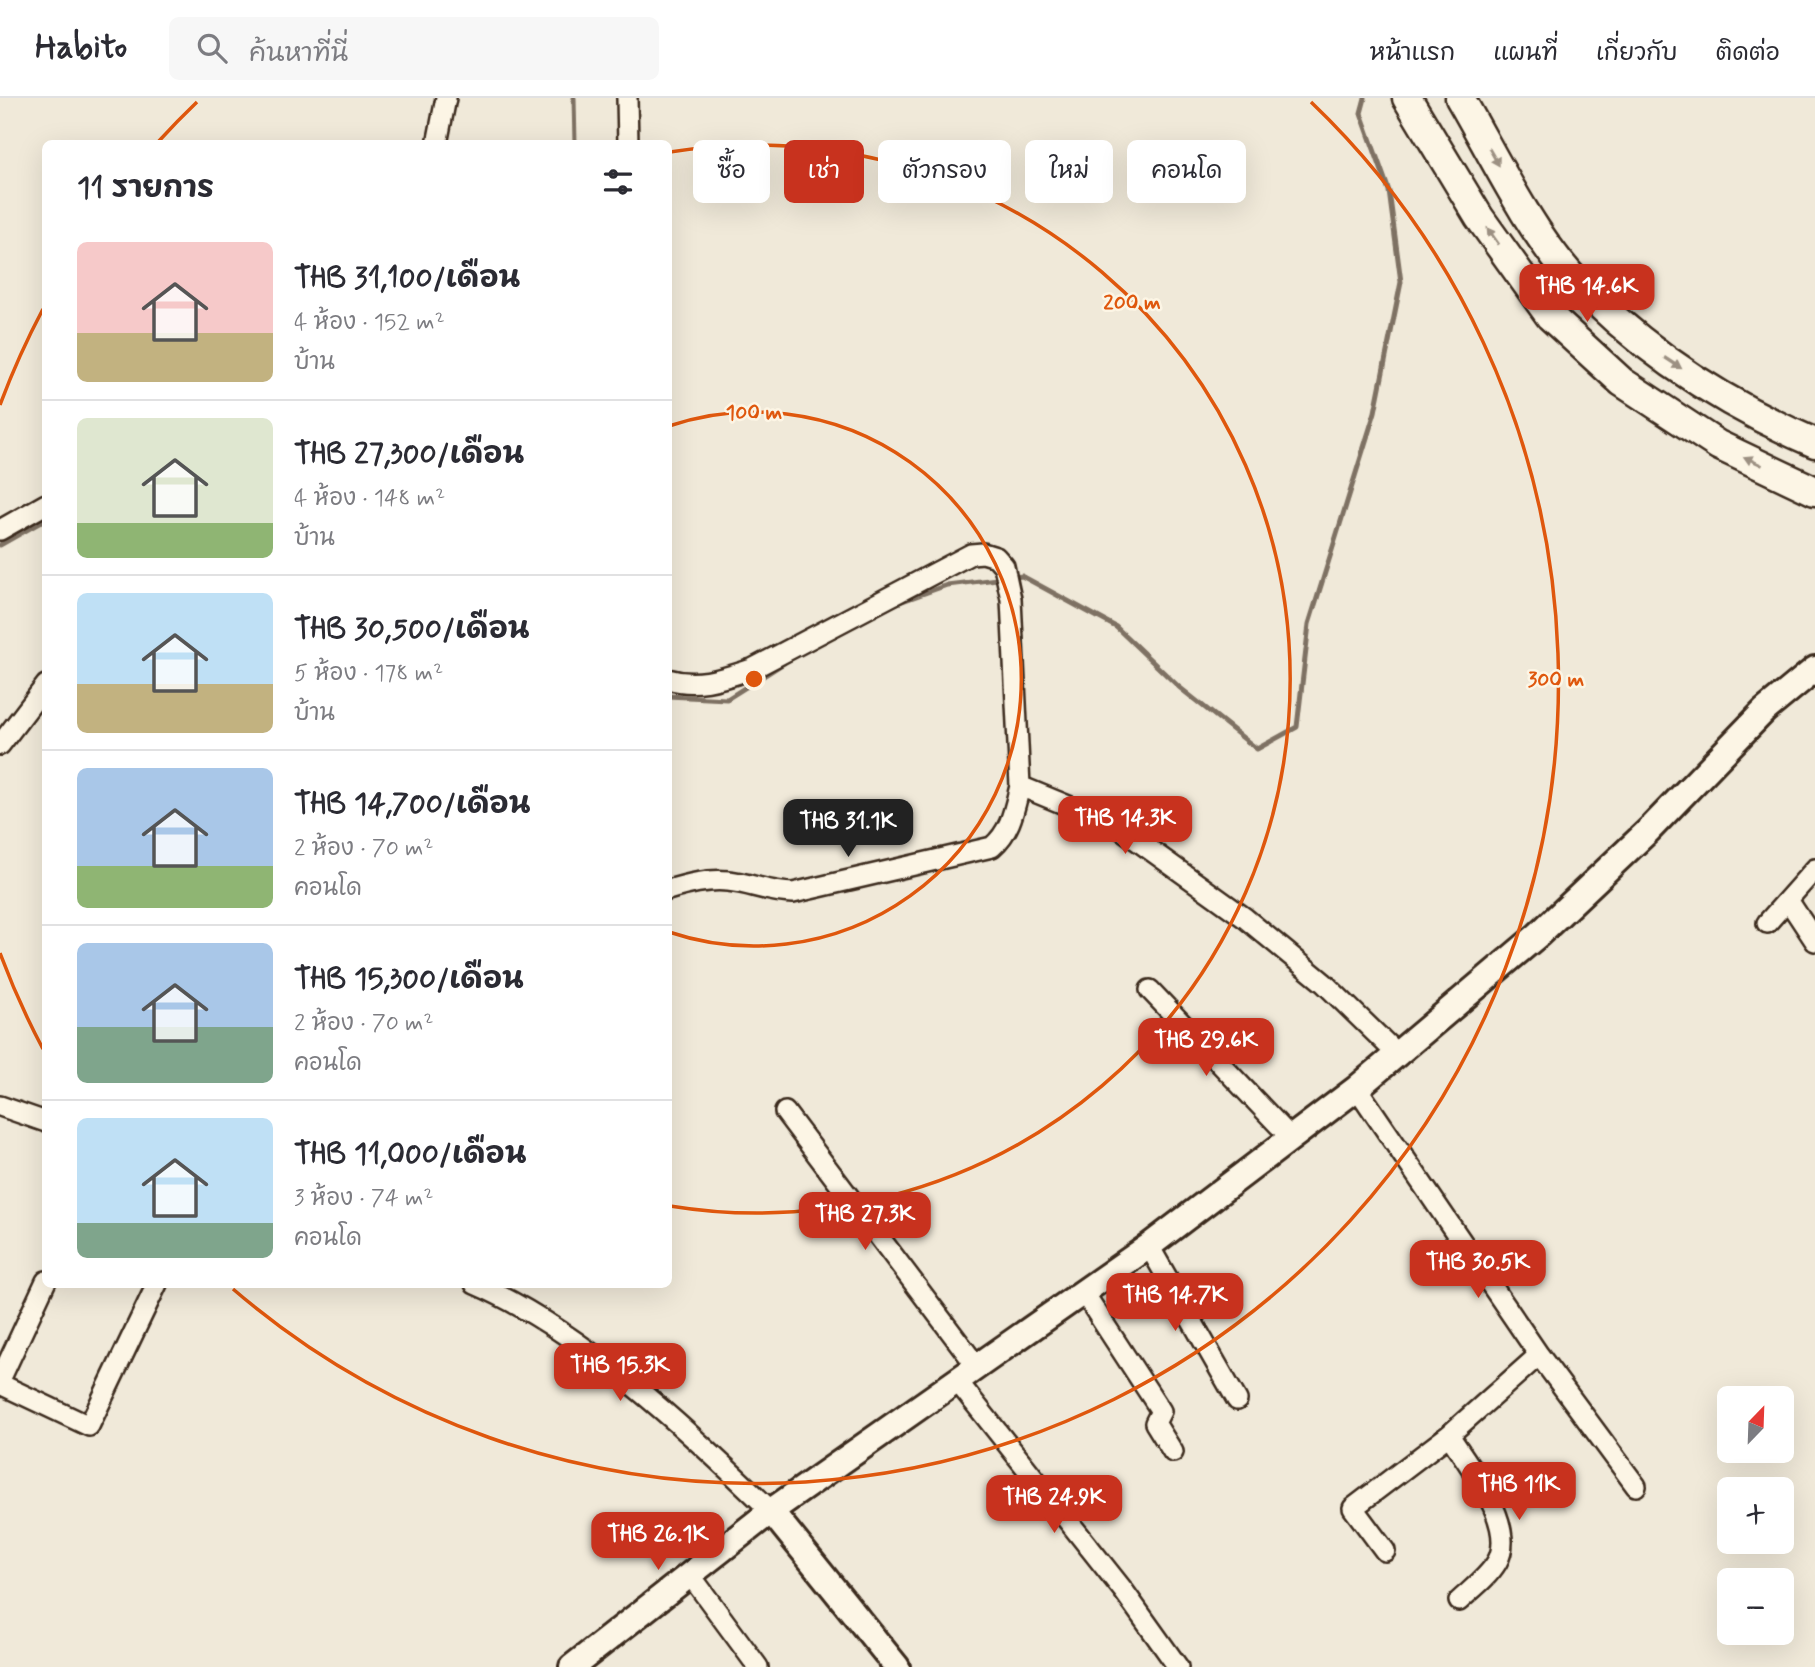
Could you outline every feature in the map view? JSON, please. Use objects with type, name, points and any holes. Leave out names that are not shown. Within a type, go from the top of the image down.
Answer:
[{"type":"main road","points":[[1407,98],[1479,217],[1550,316],[1622,382],[1718,445],[1815,491]]},
{"type":"main road","points":[[1460,98],[1529,216],[1569,273],[1641,342],[1726,398],[1775,426],[1815,443]]},
{"type":"street","points":[[438,140],[446,98]]},
{"type":"street","points":[[628,98],[628,140]]},
{"type":"street","points":[[0,530],[42,506]]},
{"type":"street","points":[[672,680],[681,683],[712,682],[752,669],[971,554],[983,553],[996,557],[1004,566],[1012,599],[1020,786],[1011,822],[1003,837],[992,846],[793,893],[776,893],[729,881],[698,881],[672,889]]},
{"type":"street","points":[[572,1667],[771,1511],[1084,1293],[1357,1088],[1538,935],[1650,830],[1755,720],[1815,670]]},
{"type":"street","points":[[0,745],[42,690]]},
{"type":"street","points":[[1020,786],[1117,826],[1255,926],[1324,983],[1397,1054]]},
{"type":"street","points":[[1767,923],[1815,869]]},
{"type":"street","points":[[1788,900],[1815,941]]},
{"type":"street","points":[[1150,990],[1292,1139]]},
{"type":"street","points":[[1357,1088],[1539,1355],[1636,1486]]},
{"type":"street","points":[[0,1107],[42,1121]]},
{"type":"street","points":[[785,1112],[968,1375],[1178,1667]]},
{"type":"street","points":[[1149,1246],[1237,1400]]},
{"type":"street","points":[[43,1288],[0,1382],[89,1426],[155,1288]]},
{"type":"street","points":[[483,1288],[542,1319],[652,1402],[771,1511],[897,1667]]},
{"type":"street","points":[[1084,1293],[1161,1411],[1155,1423],[1173,1452]]},
{"type":"street","points":[[1385,1551],[1353,1508],[1449,1435],[1539,1355]]},
{"type":"street","points":[[1449,1435],[1499,1518],[1501,1543],[1499,1559],[1459,1601]]},
{"type":"street","points":[[691,1576],[758,1667]]},
{"type":"waterway","points":[[574,98],[575,140]]},
{"type":"waterway","points":[[897,603],[947,585],[1022,576],[1116,627],[1179,687],[1257,749],[1297,727],[1309,624],[1375,412],[1401,282],[1389,191],[1361,113],[1365,98]]},
{"type":"waterway","points":[[0,545],[42,521]]},
{"type":"waterway","points":[[672,696],[727,699],[784,663]]}]
